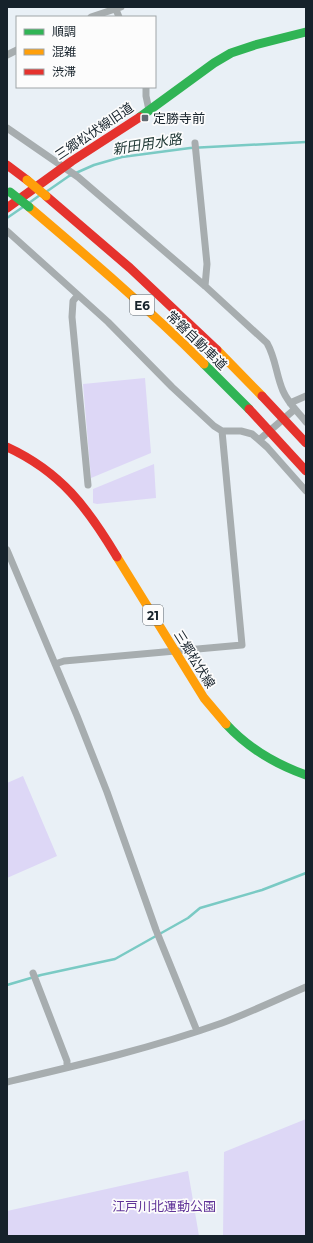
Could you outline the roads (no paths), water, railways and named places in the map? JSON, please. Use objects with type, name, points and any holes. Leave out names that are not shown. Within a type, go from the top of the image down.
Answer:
[{"type":"main road","name":"三郷松伏線旧道","points":[[7,208],[66,169],[214,63],[231,53],[255,45],[306,32]]},
{"type":"main road","name":"常磐自動車道","points":[[7,164],[101,242],[182,316],[262,396],[306,443]]},
{"type":"main road","name":"常磐自動車道","points":[[8,191],[88,257],[170,330],[249,409],[306,471]]},
{"type":"main road","name":"三郷松伏線","points":[[7,447],[17,450],[38,463],[72,492],[85,508],[209,705],[233,732],[251,747],[278,764],[306,775]]},
{"type":"street","points":[[94,16],[117,8]]},
{"type":"street","points":[[7,55],[16,50]]},
{"type":"street","points":[[146,88],[146,96],[150,110]]},
{"type":"street","points":[[7,128],[78,177],[205,286],[267,343],[273,353],[283,391],[292,406],[306,422]]},
{"type":"street","points":[[195,144],[207,264],[205,286]]},
{"type":"street","points":[[7,231],[108,322],[208,421],[222,431],[252,434],[306,491]]},
{"type":"street","points":[[78,295],[73,301],[72,317],[88,486]]},
{"type":"street","points":[[259,440],[292,406],[306,396]]},
{"type":"street","points":[[55,664],[64,661],[242,645],[222,431]]},
{"type":"street","points":[[7,550],[104,785],[156,930],[197,1031]]},
{"type":"street","points":[[32,973],[67,1061],[67,1067]]},
{"type":"street","points":[[7,1082],[164,1042],[246,1014],[306,987]]},
{"type":"waterway","name":"新田用水路","points":[[46,192],[69,176],[94,165],[122,157],[190,148],[306,142]]},
{"type":"waterway","name":"新田用水路","points":[[29,203],[40,195]]},
{"type":"waterway","name":"新田用水路","points":[[7,218],[23,207]]},
{"type":"waterway","points":[[7,985],[41,975],[115,959],[188,918],[200,908],[262,890],[306,873]]},
{"type":"place","name":"定勝寺前","points":[[145,118]]},
{"type":"park label","name":"江戸川北運動公園","points":[[164,1206]]}]
